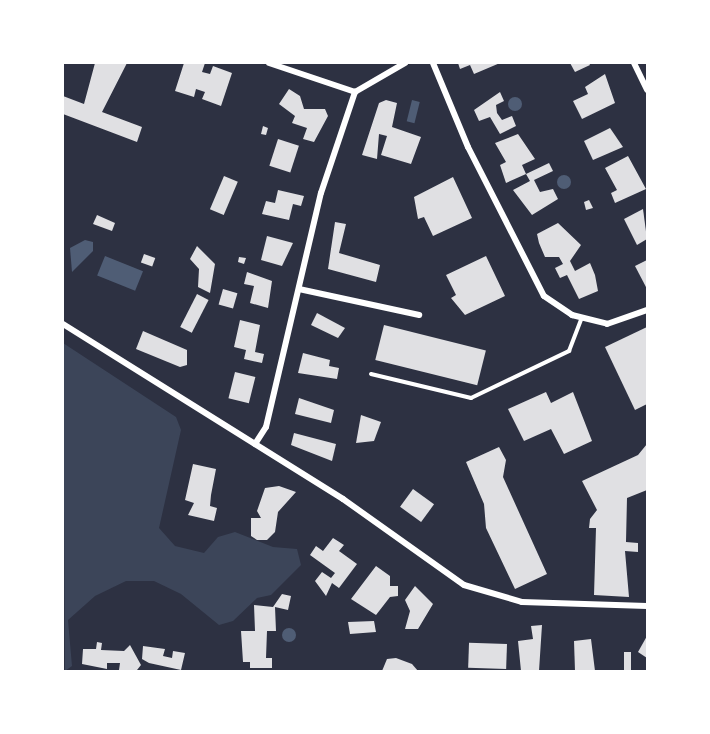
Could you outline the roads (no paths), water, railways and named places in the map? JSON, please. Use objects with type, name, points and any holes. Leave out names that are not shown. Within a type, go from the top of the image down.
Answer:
[{"type":"street","points":[[269,63],[356,92]]},
{"type":"street","points":[[255,444],[266,427],[321,193],[356,92],[405,63]]},
{"type":"street","points":[[434,63],[534,282],[556,308],[581,319],[607,324],[647,310]]},
{"type":"street","points":[[634,63],[647,90]]},
{"type":"street","points":[[299,289],[419,315]]},
{"type":"street","points":[[63,324],[255,444],[485,594],[522,602],[647,606]]},
{"type":"lane","points":[[371,374],[471,398],[569,351],[581,319]]}]
